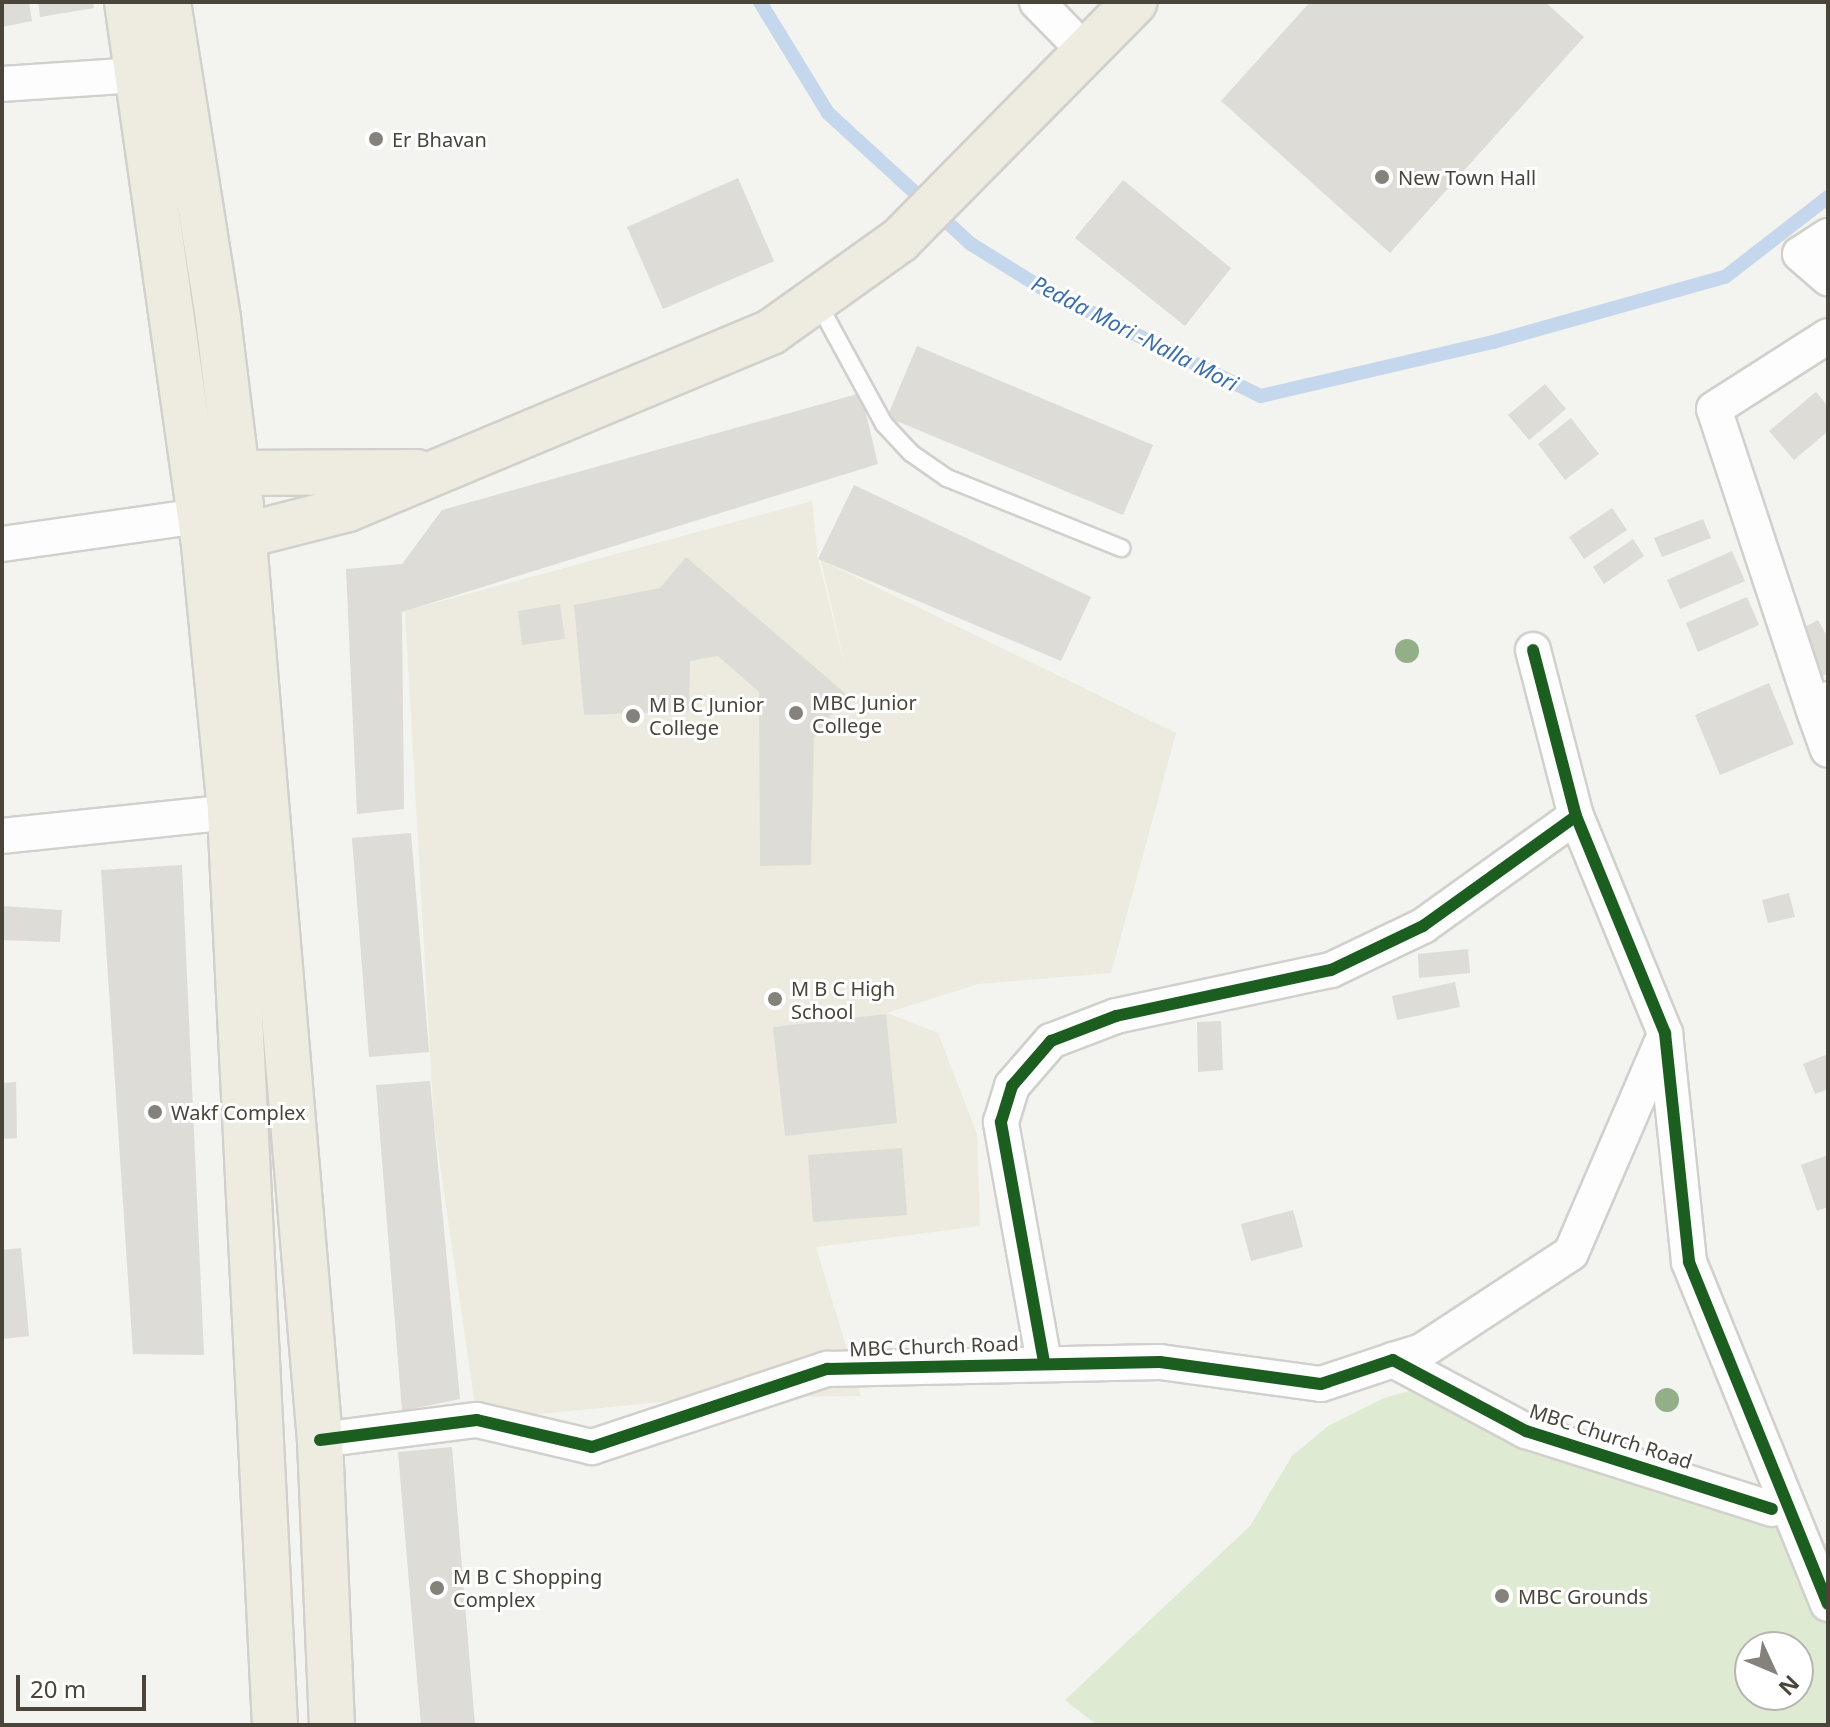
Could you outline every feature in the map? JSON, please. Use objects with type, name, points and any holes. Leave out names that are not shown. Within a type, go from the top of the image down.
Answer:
[{"type":"highway","points":[[127,2],[139,75],[171,340],[215,510],[320,1440],[332,1725]]},
{"type":"highway","points":[[168,2],[218,319],[215,510],[275,1725]]},
{"type":"highway","points":[[215,510],[348,509],[771,332],[818,303],[900,240],[1135,2]]},
{"type":"highway","points":[[215,510],[435,472]]},
{"type":"street","points":[[1037,2],[1086,52]]},
{"type":"street","points":[[2,84],[139,75]]},
{"type":"street","points":[[1828,236],[1800,254],[1828,278]]},
{"type":"street","points":[[1828,336],[1714,409],[1821,705],[1828,750]]},
{"type":"street","points":[[2,544],[215,510]]},
{"type":"street","points":[[1533,650],[1576,816],[1665,1033],[1689,1262],[1828,1604]]},
{"type":"street","points":[[2,836],[230,812]]},
{"type":"street","points":[[1044,1362],[1001,1122],[1012,1086],[1051,1041],[1116,1016],[1331,970],[1423,926],[1576,816]]},
{"type":"street","points":[[1393,1360],[1422,1351],[1571,1253],[1665,1033]]},
{"type":"street","name":"MBC Church Road","points":[[320,1440],[477,1420],[592,1447],[827,1369],[1044,1362],[1160,1362],[1321,1384],[1393,1360],[1526,1431],[1772,1509]]},
{"type":"lane","points":[[818,303],[884,424],[911,453],[947,478],[1121,548]]},
{"type":"shaded area","name":"M B C High School","points":[[812,501],[818,559],[847,675],[821,560],[1176,733],[1111,973],[978,984],[887,1013],[938,1033],[977,1134],[980,1226],[816,1247],[861,1396],[702,1398],[477,1420],[434,1123],[405,611]]},
{"type":"green space","name":"MBC Grounds","points":[[1431,1385],[1692,1502],[1750,1496],[1828,1545],[1828,1725],[1097,1725],[1065,1700],[1250,1526],[1292,1456],[1328,1426],[1384,1398]]},
{"type":"building","points":[[2,2],[29,2],[32,21],[2,27]]},
{"type":"building","points":[[38,2],[93,2],[94,8],[40,17]]},
{"type":"building","name":"New Town Hall","points":[[1310,2],[1545,2],[1584,37],[1390,253],[1221,101]]},
{"type":"building","points":[[738,178],[774,261],[663,309],[627,227]]},
{"type":"building","points":[[1123,180],[1231,268],[1185,326],[1075,238]]},
{"type":"building","points":[[917,346],[1153,445],[1123,515],[887,417]]},
{"type":"building","points":[[1545,384],[1566,409],[1529,440],[1508,415]]},
{"type":"building","points":[[1816,392],[1828,406],[1828,431],[1794,460],[1769,431]]},
{"type":"building","points":[[861,393],[878,464],[402,612],[404,809],[357,814],[346,569],[402,564],[442,510]]},
{"type":"building","points":[[1571,418],[1599,454],[1565,480],[1538,444]]},
{"type":"building","points":[[854,485],[1091,597],[1061,661],[818,559]]},
{"type":"building","points":[[1612,508],[1627,530],[1584,559],[1569,537]]},
{"type":"building","points":[[1703,519],[1711,538],[1662,557],[1654,538]]},
{"type":"building","points":[[1633,539],[1644,556],[1604,584],[1593,567]]},
{"type":"building","points":[[1732,551],[1745,581],[1680,609],[1667,580]]},
{"type":"building","name":"MBC Junior College","points":[[686,557],[846,694],[814,738],[811,865],[760,866],[759,692],[718,656],[690,661],[689,711],[584,715],[574,605],[660,588]]},
{"type":"building","points":[[1747,597],[1759,625],[1698,652],[1686,623]]},
{"type":"building","points":[[560,604],[565,639],[522,645],[518,611]]},
{"type":"building","points":[[1818,620],[1828,638],[1828,673],[1818,679],[1794,633]]},
{"type":"building","points":[[1769,683],[1794,744],[1720,775],[1695,715]]},
{"type":"building","points":[[411,833],[429,1052],[369,1057],[352,838]]},
{"type":"building","name":"Wakf Complex","points":[[182,865],[204,1355],[133,1354],[101,870]]},
{"type":"building","points":[[1789,893],[1795,917],[1768,923],[1762,900]]},
{"type":"building","points":[[2,906],[62,910],[60,942],[2,940]]},
{"type":"building","points":[[1468,949],[1470,973],[1419,978],[1418,954]]},
{"type":"building","points":[[1455,982],[1460,1007],[1397,1020],[1392,996]]},
{"type":"building","points":[[886,1014],[897,1123],[785,1136],[773,1027]]},
{"type":"building","points":[[1221,1021],[1223,1070],[1198,1072],[1197,1022]]},
{"type":"building","points":[[1828,1054],[1828,1089],[1815,1094],[1803,1064]]},
{"type":"building","points":[[430,1081],[460,1399],[402,1411],[376,1085]]},
{"type":"building","points":[[16,1082],[17,1138],[2,1139],[2,1083]]},
{"type":"building","points":[[902,1148],[907,1215],[813,1222],[808,1155]]},
{"type":"building","points":[[1828,1155],[1828,1207],[1817,1211],[1801,1165]]},
{"type":"building","points":[[1293,1210],[1303,1247],[1251,1261],[1241,1224]]},
{"type":"building","points":[[21,1248],[29,1336],[2,1339],[2,1250]]},
{"type":"building","name":"M B C Shopping Complex","points":[[452,1447],[475,1725],[421,1725],[398,1452]]},
{"type":"waterway","name":"Pedda Mori -Nalla Mori","points":[[760,2],[828,113],[971,244],[1040,287],[1261,396],[1493,342],[1725,277],[1828,197]]},
{"type":"cycle path","points":[[1533,650],[1576,816],[1665,1033],[1689,1262],[1828,1604]]},
{"type":"cycle path","points":[[1044,1362],[1001,1122],[1012,1086],[1051,1041],[1116,1016],[1331,970],[1423,926],[1576,816]]},
{"type":"cycle path","points":[[320,1440],[477,1420],[592,1447],[827,1369],[1160,1362],[1321,1384],[1393,1360],[1526,1431],[1772,1509]]},
{"type":"place","name":"Er Bhavan","points":[[376,139]]},
{"type":"place","name":"New Town Hall","points":[[1382,177]]},
{"type":"place","name":"MBC Junior College","points":[[796,713]]},
{"type":"place","name":"M B C Junior College","points":[[633,716]]},
{"type":"place","name":"M B C High School","points":[[775,999]]},
{"type":"place","name":"Wakf Complex","points":[[155,1112]]},
{"type":"place","name":"M B C Shopping Complex","points":[[437,1588]]},
{"type":"place","name":"MBC Grounds","points":[[1502,1596]]}]
